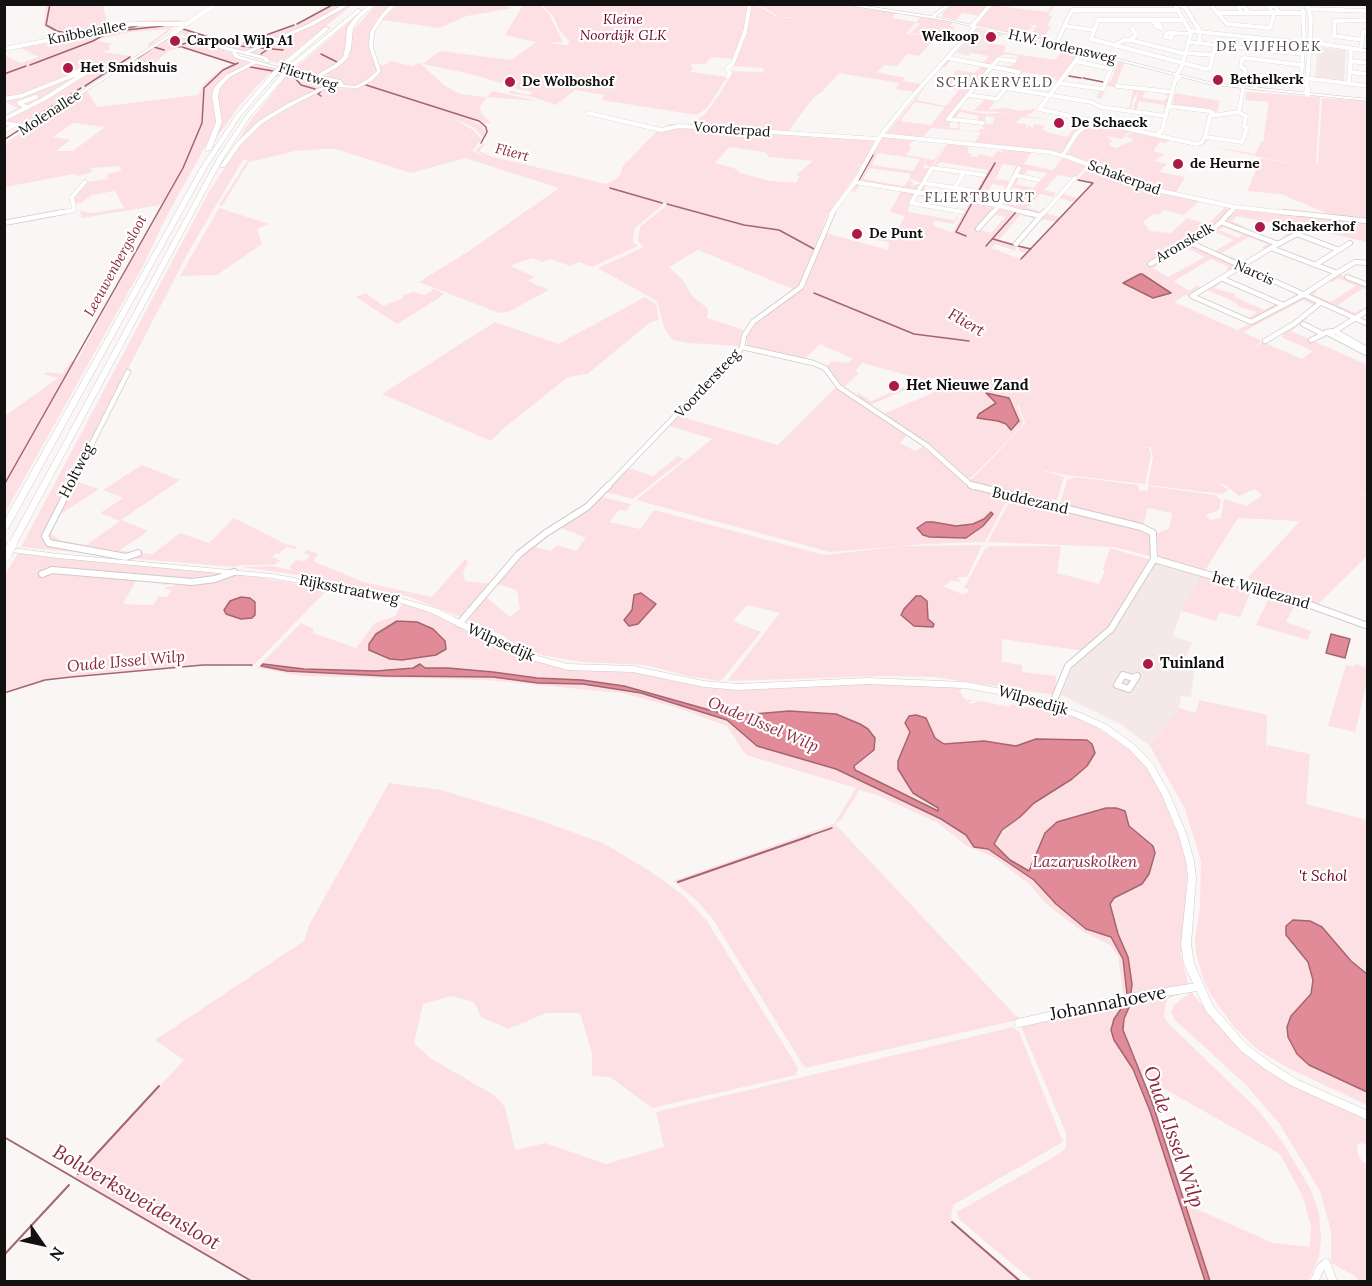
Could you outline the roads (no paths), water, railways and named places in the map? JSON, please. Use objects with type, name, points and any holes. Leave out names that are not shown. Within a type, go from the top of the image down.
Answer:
[{"type":"highway","points":[[247,52],[310,25],[349,4]]},
{"type":"highway","points":[[4,529],[204,167],[238,116],[287,62],[358,4]]},
{"type":"highway","points":[[7,552],[207,183],[238,131],[294,64],[334,29],[368,4]]},
{"type":"highway","points":[[320,75],[345,58],[351,27],[357,18],[374,4]]},
{"type":"highway","points":[[204,167],[204,157],[219,122],[215,96],[217,88],[228,76],[254,63]]},
{"type":"highway","points":[[207,183],[221,168],[239,142],[256,126],[287,106],[328,86]]},
{"type":"main road","name":"Fliertweg","points":[[266,62],[328,86],[353,88],[370,80],[379,71],[371,47],[372,32],[382,15],[394,4]]},
{"type":"main road","name":"H.W. Iordensweg","points":[[842,4],[935,17],[1056,44],[1178,76],[1243,89],[1368,100]]},
{"type":"main road","points":[[935,17],[948,6]]},
{"type":"main road","points":[[171,34],[237,53],[247,52],[266,59],[266,62]]},
{"type":"main road","name":"Molenallee","points":[[4,143],[171,34]]},
{"type":"main road","points":[[237,53],[236,57],[254,63],[266,62]]},
{"type":"main road","name":"Fliertweg","points":[[266,62],[339,81],[338,85]]},
{"type":"main road","name":"Rijksstraatweg","points":[[7,552],[234,572],[306,581],[407,601],[426,607],[459,624]]},
{"type":"main road","name":"Wilpsedijk","points":[[459,624],[520,654],[568,667],[633,669],[705,684],[738,687],[868,681],[935,682],[995,690],[1052,705],[1078,715],[1118,737],[1143,758],[1161,784],[1182,833],[1190,861],[1192,878],[1186,944],[1189,964],[1197,987],[1213,1013],[1253,1055],[1295,1083],[1368,1116]]},
{"type":"street","name":"Molenallee","points":[[171,34],[216,4]]},
{"type":"street","points":[[728,77],[730,73],[727,69],[733,63],[745,32],[750,4]]},
{"type":"street","name":"Voordersteeg","points":[[459,624],[511,562],[546,533],[587,507],[667,427],[700,390],[731,362],[742,348],[744,336],[753,322],[791,296],[805,282],[829,217],[855,182],[880,137],[991,4]]},
{"type":"street","points":[[1157,135],[1162,130],[1191,32],[1174,5]]},
{"type":"street","points":[[1174,5],[1184,6],[1201,32],[1199,43]]},
{"type":"street","points":[[1211,5],[1224,23],[1244,26],[1271,28],[1273,13],[1268,6],[1274,6],[1280,13]]},
{"type":"street","points":[[1242,13],[1238,6],[1244,6],[1249,13]]},
{"type":"street","points":[[1302,81],[1303,54],[1308,42],[1311,18],[1308,7]]},
{"type":"street","points":[[1308,95],[1308,42],[1303,9],[1308,7],[1368,11]]},
{"type":"street","points":[[1056,44],[1071,11],[1074,10],[1179,10]]},
{"type":"street","points":[[1347,11],[1355,20]]},
{"type":"street","points":[[1217,13],[1304,13]]},
{"type":"street","points":[[1185,20],[1098,20],[1091,39],[1195,67],[1210,68],[1215,45]]},
{"type":"street","points":[[1126,20],[1136,36],[1130,40]]},
{"type":"street","points":[[1363,40],[1333,35],[1335,21],[1368,20]]},
{"type":"street","name":"Knibbelallee","points":[[4,49],[130,24],[186,24]]},
{"type":"street","points":[[1065,26],[1094,30]]},
{"type":"street","points":[[1243,36],[1244,26]]},
{"type":"street","points":[[1361,50],[1364,32],[1368,31]]},
{"type":"street","points":[[1173,33],[1201,32],[1273,41],[1308,42],[1368,51]]},
{"type":"street","points":[[1228,46],[1235,45],[1237,37]]},
{"type":"street","points":[[1114,46],[1124,40],[1130,40],[1186,54],[1213,55]]},
{"type":"street","points":[[1264,49],[1265,42],[1273,41]]},
{"type":"street","points":[[1188,42],[1303,54]]},
{"type":"street","points":[[1142,53],[1153,46]]},
{"type":"street","points":[[1147,55],[1158,47]]},
{"type":"street","points":[[1348,83],[1351,49]]},
{"type":"street","points":[[1083,51],[1039,109],[1195,144],[1200,143],[1205,136],[1210,116],[1238,112],[1246,117],[1244,126],[1247,128],[1242,142],[1205,136]]},
{"type":"street","points":[[948,58],[1019,72],[996,100],[967,95]]},
{"type":"street","points":[[983,123],[948,119],[1000,58],[1015,61]]},
{"type":"street","points":[[1255,87],[1256,81],[1244,78],[1245,69],[1241,66],[1242,59],[1309,62]]},
{"type":"street","points":[[1058,83],[1103,89],[1110,69],[1075,61]]},
{"type":"street","points":[[1350,61],[1368,63]]},
{"type":"street","points":[[4,99],[21,96],[74,74],[80,68],[85,72],[4,121]]},
{"type":"street","points":[[1350,72],[1368,74]]},
{"type":"street","points":[[64,73],[82,75]]},
{"type":"street","points":[[1245,74],[1302,81],[1308,78],[1368,86]]},
{"type":"street","points":[[1117,86],[1172,92]]},
{"type":"street","points":[[1006,88],[1091,102],[1101,107],[1166,116]]},
{"type":"street","points":[[1238,112],[1243,89]]},
{"type":"street","points":[[27,108],[19,103],[36,97]]},
{"type":"street","points":[[1168,105],[1208,110],[1215,115]]},
{"type":"street","name":"Voorderpad","points":[[588,113],[662,130],[677,126],[880,137]]},
{"type":"street","points":[[4,121],[15,125],[30,126]]},
{"type":"street","points":[[1063,155],[1077,133],[1093,121]]},
{"type":"street","points":[[4,131],[15,125]]},
{"type":"street","name":"Schakerpad","points":[[880,137],[995,145],[1063,155],[1157,190],[1235,207],[1368,221]]},
{"type":"street","points":[[963,212],[912,204],[932,168],[984,175]]},
{"type":"street","points":[[978,229],[999,206],[1019,168]]},
{"type":"street","points":[[956,188],[964,172]]},
{"type":"street","points":[[1015,175],[1039,180]]},
{"type":"street","points":[[1016,244],[1075,178]]},
{"type":"street","points":[[4,223],[74,210],[72,197],[86,182]]},
{"type":"street","points":[[855,182],[999,206],[1040,216]]},
{"type":"street","points":[[923,183],[975,191]]},
{"type":"street","name":"Aronskelk","points":[[1150,264],[1221,222],[1235,207]]},
{"type":"street","points":[[1221,222],[1278,244]]},
{"type":"street","points":[[1339,250],[1297,234],[1192,296],[1249,322],[1303,295],[1355,262],[1368,263]]},
{"type":"street","name":"Narcis","points":[[1189,242],[1239,267],[1368,324]]},
{"type":"street","points":[[1315,265],[1350,243]]},
{"type":"street","points":[[1271,248],[1337,273]]},
{"type":"street","points":[[1347,277],[1368,285]]},
{"type":"street","points":[[1221,278],[1283,305]]},
{"type":"street","points":[[1265,341],[1294,324],[1320,303]]},
{"type":"street","points":[[1335,331],[1368,310]]},
{"type":"street","points":[[1303,324],[1367,353]]},
{"type":"street","points":[[1311,340],[1329,330],[1335,331],[1367,353]]},
{"type":"street","name":"Buddezand","points":[[742,348],[813,363],[825,368],[839,387],[926,445],[973,487],[1148,529],[1155,538],[1154,559]]},
{"type":"street","name":"Holtweg","points":[[79,549],[51,544],[46,539],[45,533],[128,372]]},
{"type":"street","points":[[72,558],[79,549],[126,556],[138,553]]},
{"type":"street","points":[[1052,705],[1068,666],[1111,629],[1154,559]]},
{"type":"street","name":"het Wildezand","points":[[1154,559],[1302,602],[1368,626]]},
{"type":"street","name":"Rijksstraatweg","points":[[42,574],[52,570],[192,582],[220,578],[234,572]]},
{"type":"street","name":"Johannahoeve","points":[[1018,1023],[1134,997],[1197,987]]},
{"type":"street","points":[[1314,1281],[1320,1268],[1326,1263],[1333,1281]]},
{"type":"water","points":[[1140,274],[1171,293],[1153,298],[1123,283]]},
{"type":"water","points":[[986,393],[1009,398],[1019,421],[1011,430],[1006,424],[998,421],[977,418],[979,414],[996,403]]},
{"type":"water","points":[[991,512],[993,514],[983,526],[966,538],[930,537],[923,535],[917,528],[926,522],[956,526],[973,524],[984,519]]},
{"type":"water","points":[[641,593],[656,604],[638,624],[629,626],[624,620],[632,610],[634,595]]},
{"type":"water","points":[[916,596],[921,596],[927,601],[928,619],[934,624],[933,627],[914,626],[901,615]]},
{"type":"water","points":[[241,597],[250,598],[255,602],[255,615],[252,618],[241,619],[226,614],[224,610],[230,601]]},
{"type":"water","points":[[397,621],[417,622],[433,629],[445,641],[446,649],[436,655],[402,660],[390,659],[369,650],[369,644],[376,634]]},
{"type":"water","points":[[1331,634],[1350,639],[1345,658],[1326,653]]},
{"type":"water","name":"Lazaruskolken","points":[[263,664],[304,669],[376,671],[413,668],[420,664],[425,668],[582,680],[624,686],[731,716],[789,711],[836,714],[860,724],[868,729],[875,738],[874,750],[854,766],[855,770],[938,811],[938,808],[913,793],[898,769],[898,761],[910,732],[905,723],[909,716],[916,715],[926,718],[935,738],[944,744],[984,741],[1016,746],[1036,739],[1087,740],[1092,744],[1095,753],[1087,766],[1072,779],[1034,803],[1002,830],[994,844],[1010,860],[1029,871],[1045,833],[1057,822],[1106,808],[1125,811],[1129,826],[1153,846],[1155,853],[1149,874],[1142,884],[1114,898],[1110,904],[1118,934],[1128,957],[1131,993],[1127,994],[1123,959],[1111,937],[1086,929],[1056,904],[1034,880],[988,849],[974,847],[966,835],[941,819],[836,769],[757,746],[727,720],[641,693],[583,684],[538,683],[493,677],[386,676],[287,671],[261,666]]},
{"type":"water","points":[[1293,920],[1310,921],[1322,927],[1351,961],[1367,974],[1367,1092],[1309,1065],[1297,1054],[1288,1037],[1287,1027],[1291,1016],[1311,994],[1313,980],[1308,962],[1286,935],[1286,926]]},
{"type":"water","points":[[1125,1003],[1130,1005],[1124,1019],[1123,1030],[1152,1102],[1210,1281],[1205,1281],[1150,1111],[1133,1069],[1114,1040],[1111,1030],[1114,1019]]},
{"type":"waterway","name":"Fliert","points":[[50,4],[46,25],[57,31],[71,34]]},
{"type":"waterway","points":[[297,24],[334,4]]},
{"type":"waterway","points":[[244,43],[294,25]]},
{"type":"waterway","name":"Fliert","points":[[82,37],[137,26]]},
{"type":"waterway","points":[[30,65],[104,35],[163,26]]},
{"type":"waterway","name":"Fliert","points":[[183,29],[238,46],[254,47]]},
{"type":"waterway","points":[[183,44],[189,42]]},
{"type":"waterway","points":[[173,46],[180,47]]},
{"type":"waterway","points":[[154,47],[164,50]]},
{"type":"waterway","points":[[182,47],[235,64]]},
{"type":"waterway","name":"Fliert","points":[[261,48],[283,50]]},
{"type":"waterway","points":[[138,58],[151,49]]},
{"type":"waterway","name":"Fliert","points":[[261,54],[268,49]]},
{"type":"waterway","name":"Fliert","points":[[321,54],[337,62]]},
{"type":"waterway","points":[[85,86],[130,57]]},
{"type":"waterway","name":"Leeuwenbergsloot","points":[[4,485],[183,168],[202,123],[204,88],[223,70],[238,63]]},
{"type":"waterway","points":[[4,74],[26,66]]},
{"type":"waterway","points":[[250,67],[273,71]]},
{"type":"waterway","points":[[286,75],[295,78],[301,85],[315,89]]},
{"type":"waterway","points":[[1069,76],[1081,78]]},
{"type":"waterway","points":[[1083,78],[1103,82]]},
{"type":"waterway","name":"Fliert","points":[[366,85],[479,121],[486,127],[487,132],[481,143]]},
{"type":"waterway","points":[[31,120],[81,88]]},
{"type":"waterway","points":[[321,91],[318,94],[321,96]]},
{"type":"waterway","points":[[4,140],[24,127]]},
{"type":"waterway","points":[[859,180],[873,155]]},
{"type":"waterway","points":[[974,199],[995,163]]},
{"type":"waterway","points":[[1031,249],[1093,183],[1078,180]]},
{"type":"waterway","name":"Fliert","points":[[610,188],[662,203]]},
{"type":"waterway","points":[[966,236],[956,232],[972,203]]},
{"type":"waterway","name":"Fliert","points":[[667,204],[744,225],[779,230],[814,249]]},
{"type":"waterway","points":[[986,246],[1016,212]]},
{"type":"waterway","points":[[993,239],[1014,245]]},
{"type":"waterway","points":[[1018,246],[1031,249]]},
{"type":"waterway","points":[[1021,259],[1031,249]]},
{"type":"waterway","points":[[814,293],[914,334],[969,341]]},
{"type":"waterway","points":[[1133,522],[1141,524]]},
{"type":"waterway","name":"Oude IJssel Wilp","points":[[4,693],[45,680],[71,677],[203,665],[252,665]]},
{"type":"waterway","points":[[806,837],[832,828]]},
{"type":"waterway","points":[[678,882],[810,836]]},
{"type":"waterway","points":[[78,1174],[159,1086]]},
{"type":"waterway","name":"Bolwerksweidensloot","points":[[4,1137],[253,1282]]},
{"type":"waterway","points":[[4,1255],[69,1185]]},
{"type":"waterway","points":[[952,1222],[1021,1282]]},
{"type":"place","name":"Welkoop","points":[[991,37]]},
{"type":"place","name":"Carpool Wilp A1","points":[[175,41]]},
{"type":"place","name":"Het Smidshuis","points":[[68,68]]},
{"type":"place","name":"Bethelkerk","points":[[1218,80]]},
{"type":"place","name":"De Wolboshof","points":[[510,82]]},
{"type":"place","name":"De Schaeck","points":[[1059,123]]},
{"type":"place","name":"de Heurne","points":[[1178,164]]},
{"type":"place","name":"Schaekerhof","points":[[1260,227]]},
{"type":"place","name":"De Punt","points":[[857,234]]},
{"type":"place","name":"Het Nieuwe Zand","points":[[894,386]]},
{"type":"place","name":"Tuinland","points":[[1148,664]]},
{"type":"district","name":"DE VIJFHOEK","points":[[1269,47]]},
{"type":"district","name":"SCHAKERVELD","points":[[995,83]]},
{"type":"district","name":"FLIERTBUURT","points":[[980,198]]},
{"type":"park label","name":"Kleine Noordijk GLK","points":[[623,28]]},
{"type":"park label","name":"'t Schol","points":[[1323,877]]}]
